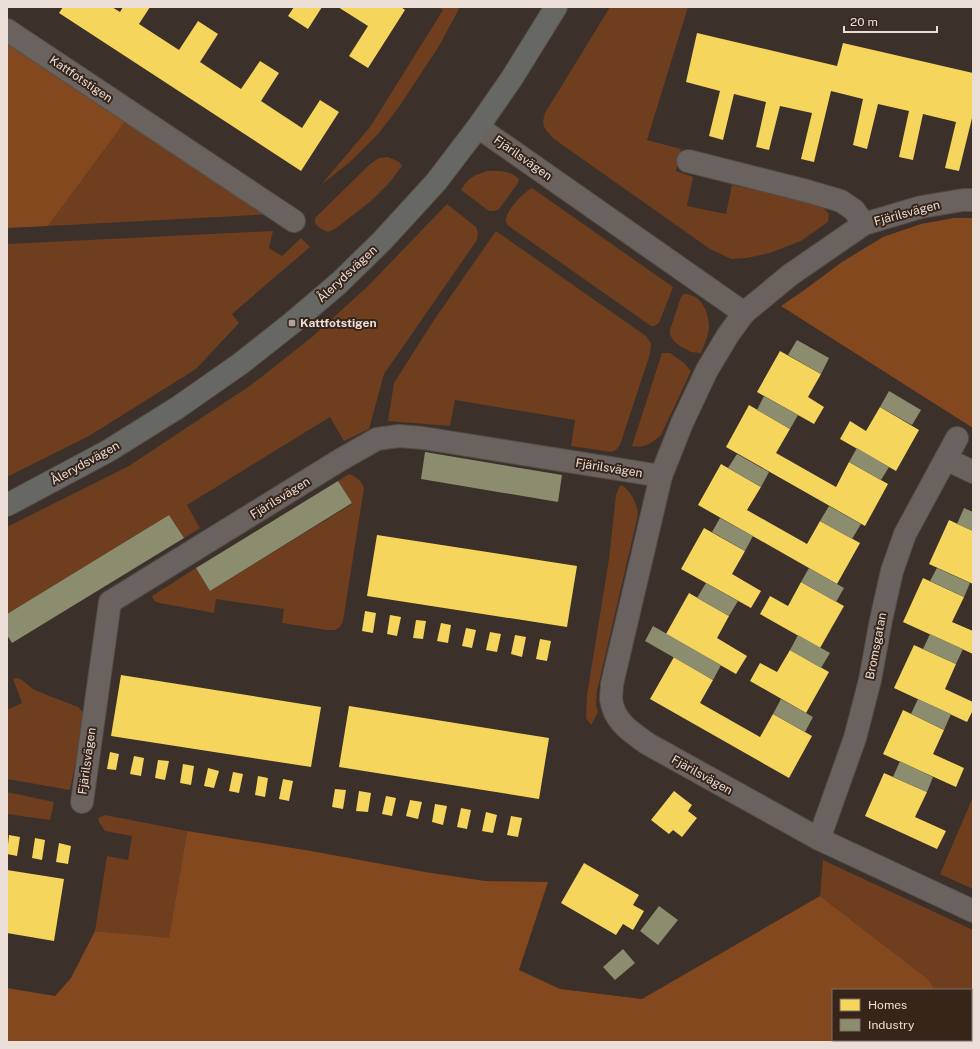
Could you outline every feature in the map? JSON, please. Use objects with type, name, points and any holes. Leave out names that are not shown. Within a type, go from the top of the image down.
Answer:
[{"type":"main road","name":"Ålerydsvägen","points":[[7,505],[108,451],[177,408],[240,364],[340,283],[382,241],[436,182],[478,127],[512,78],[556,7]]},
{"type":"street","name":"Kattfotstigen","points":[[7,30],[294,221]]},
{"type":"street","name":"Fjärilsvägen","points":[[478,127],[744,313]]},
{"type":"street","name":"Fjärilsvägen","points":[[688,161],[841,201],[854,210],[864,224]]},
{"type":"street","name":"Fjärilsvägen","points":[[973,200],[963,200],[921,207],[864,224],[790,275],[744,313],[728,335],[707,370],[682,423],[661,476],[612,684],[611,699],[615,714],[623,725],[632,734],[648,744],[819,839],[973,911]]},
{"type":"street","name":"Fjärilsvägen","points":[[82,802],[110,602],[340,460],[377,439],[399,436],[422,438],[661,476]]},
{"type":"street","name":"Bromsgatan","points":[[819,839],[855,738],[870,680],[892,571],[905,534],[957,438]]},
{"type":"street","points":[[946,459],[973,472]]},
{"type":"shaded area","points":[[439,7],[460,7],[439,46],[399,107],[378,134],[350,162],[321,185],[370,127],[443,10]]},
{"type":"shaded area","points":[[610,7],[688,7],[647,140],[681,149],[676,171],[693,177],[687,206],[726,214],[732,185],[800,200],[823,207],[829,214],[828,222],[801,241],[770,253],[747,258],[731,259],[710,249],[554,139],[544,127],[543,121],[545,113]]},
{"type":"shaded area","points":[[7,44],[16,47],[127,119],[48,226],[7,228]]},
{"type":"shaded area","points":[[127,119],[275,214],[48,226]]},
{"type":"shaded area","points":[[388,157],[399,162],[402,166],[390,182],[371,201],[335,229],[328,232],[321,229],[315,223],[315,218],[369,165],[379,158]]},
{"type":"shaded area","points":[[487,171],[500,171],[512,174],[519,179],[518,183],[499,209],[494,211],[489,211],[461,190],[466,182],[478,174]]},
{"type":"shaded area","points":[[532,188],[673,287],[659,323],[651,326],[506,223],[509,210]]},
{"type":"shaded area","points":[[447,204],[476,227],[478,233],[477,240],[384,374],[369,429],[344,441],[330,417],[187,505],[200,528],[184,538],[169,515],[7,614],[7,527],[129,466],[251,385],[312,337],[368,286]]},
{"type":"shaded area","points":[[954,218],[973,218],[973,428],[781,306],[842,262],[883,237],[921,224]]},
{"type":"shaded area","points":[[273,231],[269,248],[282,256],[301,238],[310,247],[232,314],[239,323],[196,369],[89,436],[7,477],[7,244]]},
{"type":"shaded area","points":[[496,231],[646,336],[651,343],[650,354],[620,445],[616,450],[611,452],[571,446],[575,420],[455,400],[450,426],[388,421],[394,383],[434,320]]},
{"type":"shaded area","points":[[684,294],[695,297],[700,301],[708,317],[709,329],[701,353],[691,352],[680,346],[670,335],[670,330],[681,297]]},
{"type":"shaded area","points":[[662,353],[670,353],[684,363],[691,371],[661,435],[648,445],[640,447],[632,446]]},
{"type":"shaded area","points":[[349,474],[358,479],[364,488],[343,621],[340,627],[335,630],[327,630],[282,623],[284,609],[216,599],[214,613],[160,603],[153,599],[152,596],[196,568],[210,591],[352,504],[338,481]]},
{"type":"shaded area","points":[[622,485],[629,491],[633,498],[638,515],[597,691],[596,706],[598,712],[591,725],[586,718],[587,695],[609,559],[616,495],[619,487]]},
{"type":"shaded area","points":[[17,678],[33,689],[78,707],[83,712],[84,721],[70,790],[7,779],[7,710],[22,703],[13,679]]},
{"type":"shaded area","points":[[7,792],[54,802],[50,820],[7,814]]},
{"type":"shaded area","points":[[973,797],[973,889],[940,874]]},
{"type":"shaded area","points":[[105,815],[187,831],[169,939],[95,931],[107,856],[128,860],[132,836],[105,831],[98,818]]},
{"type":"shaded area","points":[[187,831],[485,881],[548,882],[519,970],[560,989],[642,999],[820,896],[928,979],[934,989],[832,989],[832,1041],[966,1042],[7,1042],[7,988],[55,996],[71,978],[95,931],[169,938]]},
{"type":"shaded area","points":[[823,860],[973,930],[973,1042],[966,1041],[972,1041],[972,989],[934,989],[928,979],[820,896]]},
{"type":"building: Homes","points":[[63,7],[112,7],[120,12],[123,7],[150,7],[139,24],[179,50],[198,21],[218,34],[200,62],[241,89],[260,61],[279,73],[261,101],[302,128],[320,100],[339,112],[301,171],[59,13]]},
{"type":"building: Homes","points":[[294,7],[322,7],[308,29],[288,16]]},
{"type":"building: Homes","points":[[338,7],[401,7],[405,10],[368,68],[349,56],[368,26]]},
{"type":"building: Homes","points":[[697,33],[837,66],[843,43],[973,73],[973,114],[959,171],[945,168],[956,122],[923,114],[913,160],[899,157],[909,111],[878,104],[867,149],[853,145],[863,99],[831,91],[814,162],[801,159],[812,113],[780,106],[769,150],[756,147],[766,102],[734,94],[723,140],[709,136],[720,91],[686,82]]},
{"type":"building: Homes","points":[[780,351],[821,374],[808,397],[824,407],[814,424],[757,392]]},
{"type":"building: Homes","points":[[749,405],[790,429],[776,453],[836,487],[849,462],[888,484],[865,526],[726,447]]},
{"type":"building: Homes","points":[[880,407],[919,430],[896,471],[840,439],[850,421],[866,431]]},
{"type":"building: Homes","points":[[721,464],[761,487],[747,510],[807,544],[820,521],[860,543],[837,584],[698,505]]},
{"type":"building: Homes","points":[[949,520],[973,531],[973,584],[929,564]]},
{"type":"building: Homes","points":[[704,528],[745,551],[732,574],[761,591],[751,608],[681,569]]},
{"type":"building: Homes","points":[[377,535],[577,566],[567,627],[367,596]]},
{"type":"building: Homes","points":[[923,578],[964,597],[952,622],[973,631],[973,654],[903,622]]},
{"type":"building: Homes","points":[[801,582],[844,606],[820,648],[760,614],[770,596],[788,606]]},
{"type":"building: Homes","points":[[689,593],[729,616],[717,638],[747,656],[736,674],[666,634]]},
{"type":"building: Homes","points":[[365,611],[376,613],[373,633],[362,631]]},
{"type":"building: Homes","points":[[390,615],[401,617],[397,636],[387,634]]},
{"type":"building: Homes","points":[[416,620],[426,621],[423,639],[413,638]]},
{"type":"building: Homes","points":[[441,623],[451,625],[448,643],[437,641]]},
{"type":"building: Homes","points":[[466,628],[476,630],[472,648],[462,646]]},
{"type":"building: Homes","points":[[490,632],[501,634],[497,652],[486,650]]},
{"type":"building: Homes","points":[[515,635],[526,637],[522,657],[511,654]]},
{"type":"building: Homes","points":[[540,639],[551,641],[547,661],[536,659]]},
{"type":"building: Homes","points":[[914,645],[956,664],[945,689],[973,702],[973,710],[967,722],[894,688]]},
{"type":"building: Homes","points":[[790,650],[829,672],[806,713],[750,681],[760,663],[777,672]]},
{"type":"building: Homes","points":[[674,657],[713,680],[700,703],[760,737],[773,714],[812,736],[789,778],[650,699]]},
{"type":"building: Homes","points":[[121,675],[321,707],[311,767],[111,736]]},
{"type":"building: Homes","points":[[349,706],[549,738],[539,799],[339,767]]},
{"type":"building: Homes","points":[[903,710],[944,730],[933,754],[964,768],[956,787],[883,754]]},
{"type":"building: Homes","points":[[110,752],[119,754],[116,770],[107,769]]},
{"type":"building: Homes","points":[[134,756],[144,758],[141,776],[130,774]]},
{"type":"building: Homes","points":[[158,760],[169,761],[165,780],[155,778]]},
{"type":"building: Homes","points":[[183,764],[194,766],[191,785],[180,783]]},
{"type":"building: Homes","points":[[208,768],[219,771],[214,788],[204,786]]},
{"type":"building: Homes","points":[[233,772],[243,774],[239,793],[229,791]]},
{"type":"building: Homes","points":[[884,773],[927,792],[915,817],[946,831],[937,849],[865,816]]},
{"type":"building: Homes","points":[[258,776],[268,778],[265,797],[255,795]]},
{"type":"building: Homes","points":[[283,779],[293,781],[289,801],[279,799]]},
{"type":"building: Homes","points":[[335,789],[346,790],[343,809],[332,807]]},
{"type":"building: Homes","points":[[359,791],[371,793],[368,812],[356,811]]},
{"type":"building: Homes","points":[[674,791],[692,805],[688,811],[697,818],[682,837],[673,830],[669,834],[651,820]]},
{"type":"building: Homes","points":[[386,796],[396,798],[392,816],[382,814]]},
{"type":"building: Homes","points":[[410,800],[422,802],[418,819],[406,816]]},
{"type":"building: Homes","points":[[435,804],[447,806],[443,825],[432,822]]},
{"type":"building: Homes","points":[[461,808],[471,810],[467,829],[457,827]]},
{"type":"building: Homes","points":[[486,812],[497,815],[493,833],[482,831]]},
{"type":"building: Homes","points":[[511,816],[522,818],[518,837],[507,835]]},
{"type":"building: Homes","points":[[9,835],[20,837],[17,856],[7,854]]},
{"type":"building: Homes","points":[[35,838],[45,840],[42,860],[32,858]]},
{"type":"building: Homes","points":[[59,843],[71,846],[68,864],[56,862]]},
{"type":"building: Homes","points":[[584,863],[639,895],[633,905],[644,911],[633,930],[623,924],[616,935],[561,903]]},
{"type":"building: Homes","points":[[7,870],[64,879],[54,941],[7,933]]},
{"type":"building: Industry","points":[[797,340],[829,358],[821,374],[788,355]]},
{"type":"building: Industry","points":[[889,391],[921,410],[912,425],[880,407]]},
{"type":"building: Industry","points":[[764,396],[798,415],[790,429],[757,410]]},
{"type":"building: Industry","points":[[857,448],[889,467],[881,480],[849,462]]},
{"type":"building: Industry","points":[[425,452],[562,475],[558,502],[421,479]]},
{"type":"building: Industry","points":[[737,454],[769,472],[761,487],[728,468]]},
{"type":"building: Industry","points":[[338,481],[352,503],[210,591],[196,568]]},
{"type":"building: Industry","points":[[829,506],[861,524],[852,539],[820,521]]},
{"type":"building: Industry","points":[[964,508],[973,512],[973,531],[957,524]]},
{"type":"building: Industry","points":[[169,515],[184,538],[12,643],[7,635],[7,614]]},
{"type":"building: Industry","points":[[720,518],[753,536],[745,551],[712,532]]},
{"type":"building: Industry","points":[[809,568],[844,588],[836,602],[801,582]]},
{"type":"building: Industry","points":[[937,568],[970,583],[964,597],[930,581]]},
{"type":"building: Industry","points":[[706,583],[738,601],[729,616],[697,598]]},
{"type":"building: Industry","points":[[653,626],[721,665],[713,680],[645,641]]},
{"type":"building: Industry","points":[[930,634],[963,649],[956,664],[923,649]]},
{"type":"building: Industry","points":[[798,635],[830,653],[821,668],[790,650]]},
{"type":"building: Industry","points":[[781,699],[813,717],[805,732],[773,714]]},
{"type":"building: Industry","points":[[918,699],[951,714],[944,730],[911,714]]},
{"type":"building: Industry","points":[[900,761],[933,777],[927,792],[893,777]]},
{"type":"building: Industry","points":[[659,906],[678,920],[658,945],[640,931]]},
{"type":"building: Industry","points":[[623,949],[635,963],[615,980],[603,967]]},
{"type":"place","name":"Kattfotstigen","points":[[292,323]]}]
